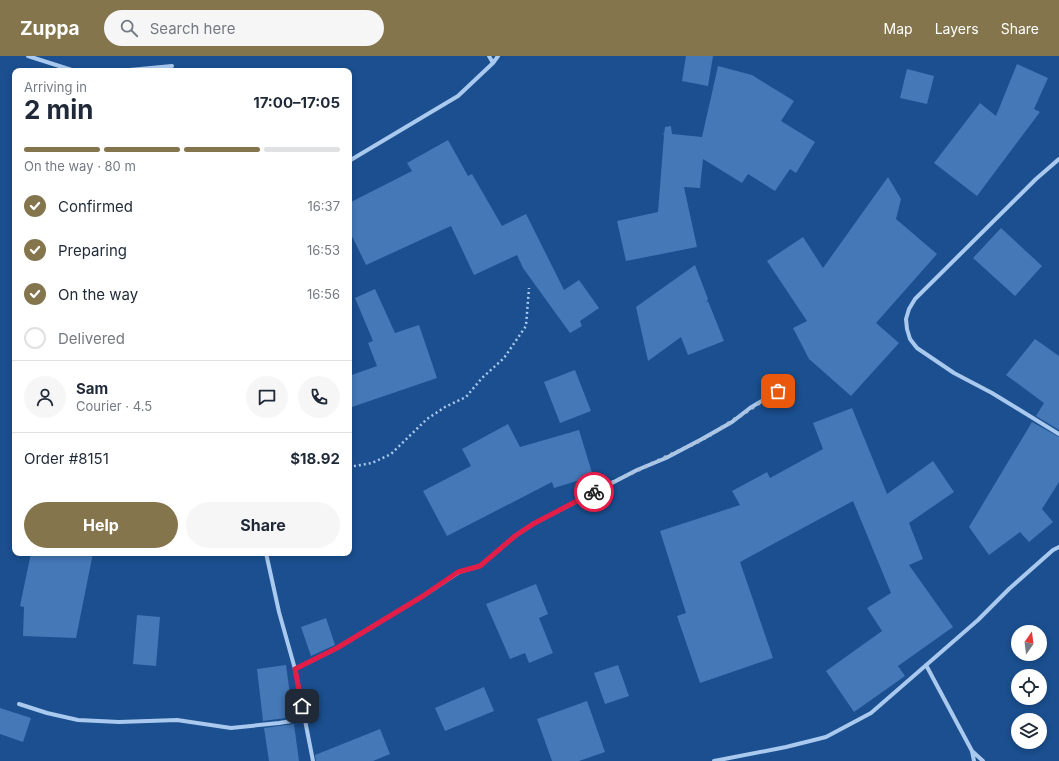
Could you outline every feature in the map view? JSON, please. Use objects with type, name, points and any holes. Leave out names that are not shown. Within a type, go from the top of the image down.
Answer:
[{"type":"street","points":[[28,56],[66,68]]},
{"type":"street","points":[[489,56],[493,63]]},
{"type":"street","points":[[352,159],[458,96],[493,63],[498,56]]},
{"type":"street","points":[[150,68],[172,66]]},
{"type":"street","points":[[1059,159],[1036,179],[915,299],[909,309],[906,319],[910,338],[917,348],[954,373],[992,393],[1059,434]]},
{"type":"street","points":[[295,669],[337,648],[423,596],[458,572],[480,566],[515,536],[533,524],[637,470],[666,458],[702,439],[732,422],[750,408],[778,391]]},
{"type":"street","points":[[714,761],[786,747],[826,737],[871,713],[978,620],[1009,589],[1053,550],[1059,547]]},
{"type":"street","points":[[267,556],[279,612],[295,669],[313,761]]},
{"type":"street","points":[[926,665],[972,751],[974,761]]},
{"type":"street","points":[[19,704],[47,714],[78,720],[119,722],[181,720],[230,728],[304,719]]},
{"type":"street","points":[[972,751],[983,761]]},
{"type":"path","points":[[352,466],[372,463],[392,454],[427,419],[445,407],[466,398],[482,378],[504,358],[526,326],[529,288]]},
{"type":"building","points":[[686,56],[713,56],[708,86],[682,81]]},
{"type":"building","points":[[1017,64],[1048,78],[1034,109],[1040,112],[977,196],[934,163],[980,103],[996,116]]},
{"type":"building","points":[[718,66],[752,75],[794,101],[781,121],[815,142],[796,173],[790,169],[775,191],[748,174],[742,183],[703,159],[700,188],[684,187],[697,247],[626,261],[617,221],[658,212],[664,135],[661,133],[664,134],[665,127],[671,126],[672,134],[702,137]]},
{"type":"building","points":[[907,69],[934,76],[927,104],[900,98]]},
{"type":"building","points":[[448,140],[468,176],[472,174],[502,226],[526,214],[564,290],[579,280],[599,308],[580,321],[582,326],[570,333],[523,268],[517,255],[474,275],[451,226],[366,265],[352,236],[352,201],[412,171],[407,163]]},
{"type":"building","points":[[888,177],[901,199],[896,219],[937,254],[876,323],[899,343],[851,396],[809,359],[793,328],[807,321],[767,261],[803,237],[823,268]]},
{"type":"building","points":[[1001,228],[1042,266],[1015,296],[973,258]]},
{"type":"building","points":[[695,265],[708,299],[706,303],[708,301],[724,341],[688,355],[681,337],[648,361],[636,307]]},
{"type":"building","points":[[375,289],[395,333],[419,325],[437,378],[352,407],[352,375],[377,366],[368,343],[373,341],[355,298]]},
{"type":"building","points":[[1035,339],[1059,356],[1059,430],[1036,416],[1044,403],[1006,375]]},
{"type":"building","points":[[575,370],[591,411],[560,423],[544,382]]},
{"type":"building","points":[[852,408],[887,494],[933,461],[954,492],[909,523],[923,559],[909,565],[953,627],[898,666],[905,676],[854,712],[826,671],[882,631],[867,608],[891,593],[853,501],[740,562],[773,658],[700,683],[677,616],[686,613],[660,531],[740,505],[732,491],[767,472],[770,478],[823,449],[813,423]]},
{"type":"building","points":[[1032,422],[1059,437],[1059,482],[1042,509],[1053,522],[1029,542],[1020,532],[989,555],[969,527]]},
{"type":"building","points":[[508,424],[520,447],[579,430],[593,476],[554,488],[552,482],[447,536],[423,491],[471,466],[462,449]]},
{"type":"building","points":[[30,556],[92,556],[76,638],[23,636],[24,607],[20,606]]},
{"type":"building","points":[[536,584],[548,614],[539,618],[553,653],[529,663],[525,653],[510,659],[486,604]]},
{"type":"building","points":[[137,615],[160,617],[156,666],[133,664]]},
{"type":"building","points":[[326,618],[335,645],[311,656],[301,627]]},
{"type":"building","points":[[286,665],[293,717],[263,721],[257,669]]},
{"type":"building","points":[[618,665],[629,696],[605,704],[594,673]]},
{"type":"building","points":[[484,687],[494,711],[445,731],[435,708]]},
{"type":"building","points":[[587,701],[605,752],[579,761],[552,761],[537,719]]},
{"type":"building","points":[[0,708],[31,718],[23,742],[0,734]]},
{"type":"building","points":[[294,724],[299,761],[269,761],[264,728]]},
{"type":"building","points":[[380,729],[390,754],[373,761],[316,761],[315,755]]},
{"type":"way so far","points":[[594,492],[702,439],[732,422],[750,408],[778,391]]},
{"type":"route","points":[[302,706],[295,669],[337,648],[423,596],[458,572],[480,566],[496,554],[515,536],[533,524],[594,492]]}]
